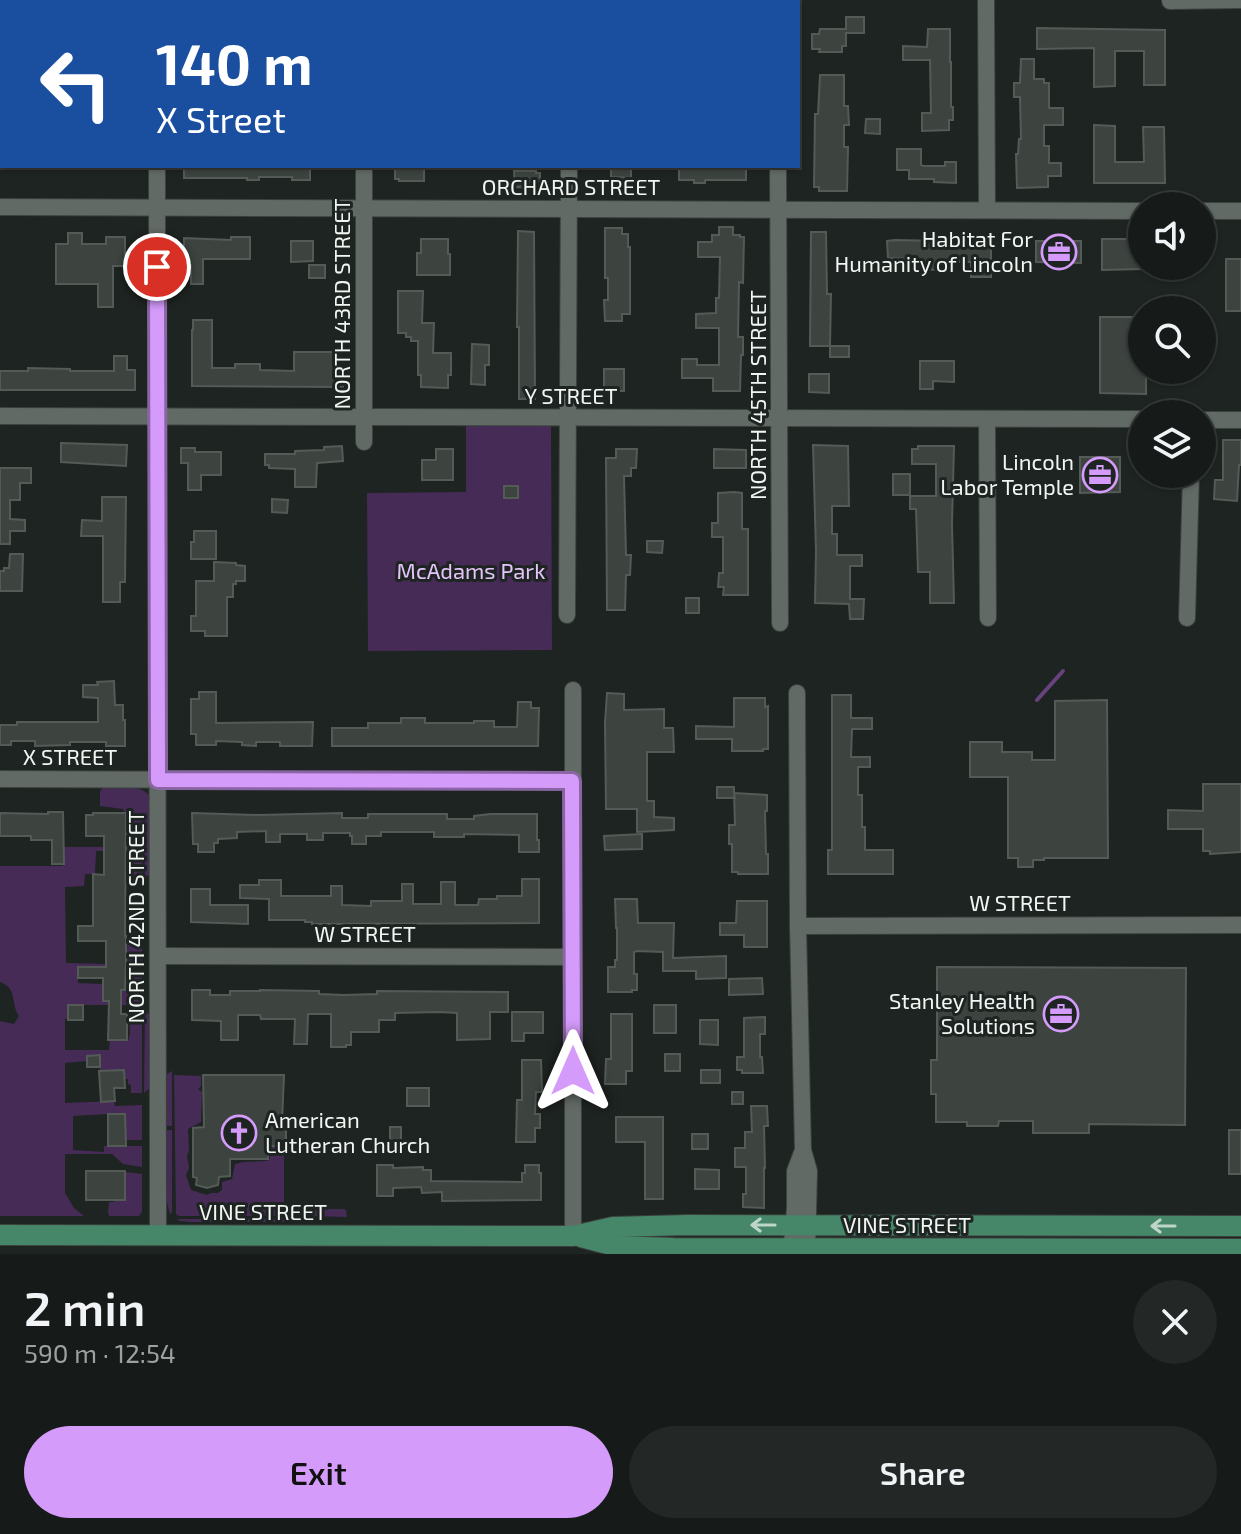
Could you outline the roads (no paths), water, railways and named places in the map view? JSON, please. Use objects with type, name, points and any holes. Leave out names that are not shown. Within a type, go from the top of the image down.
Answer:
[{"type":"main road","name":"VINE STREET","points":[[0,1235],[573,1236],[613,1227],[1241,1226]]},
{"type":"main road","name":"VINE STREET","points":[[573,1236],[615,1246],[799,1251],[1241,1249]]},
{"type":"street","points":[[986,0],[987,210]]},
{"type":"street","points":[[1170,1],[1240,0]]},
{"type":"street","name":"NORTH 42ND STREET","points":[[157,168],[158,1236]]},
{"type":"street","name":"NORTH 43RD STREET","points":[[364,168],[364,442]]},
{"type":"street","points":[[567,615],[569,168]]},
{"type":"street","name":"NORTH 45TH STREET","points":[[778,168],[780,623]]},
{"type":"street","name":"ORCHARD STREET","points":[[0,207],[1128,211]]},
{"type":"street","points":[[1216,211],[1241,211]]},
{"type":"street","name":"Y STREET","points":[[0,416],[1128,419]]},
{"type":"street","points":[[987,419],[988,618]]},
{"type":"street","points":[[1216,420],[1241,420]]},
{"type":"street","points":[[1187,618],[1191,488]]},
{"type":"street","points":[[573,690],[573,1236]]},
{"type":"street","points":[[797,693],[803,1150],[809,1171],[799,1251]]},
{"type":"street","name":"X STREET","points":[[0,779],[572,781]]},
{"type":"street","name":"W STREET","points":[[798,926],[1241,925]]},
{"type":"street","name":"W STREET","points":[[158,956],[573,957]]},
{"type":"waterway","points":[[1037,700],[1063,671]]},
{"type":"place","name":"Habitat For Humanity of Lincoln","points":[[1059,252]]},
{"type":"place","name":"Lincoln Labor Temple","points":[[1100,475]]},
{"type":"place","name":"Stanley Health Solutions","points":[[1061,1014]]},
{"type":"place","name":"American Lutheran Church","points":[[239,1133]]},
{"type":"park label","name":"McAdams Park","points":[[471,571]]}]
